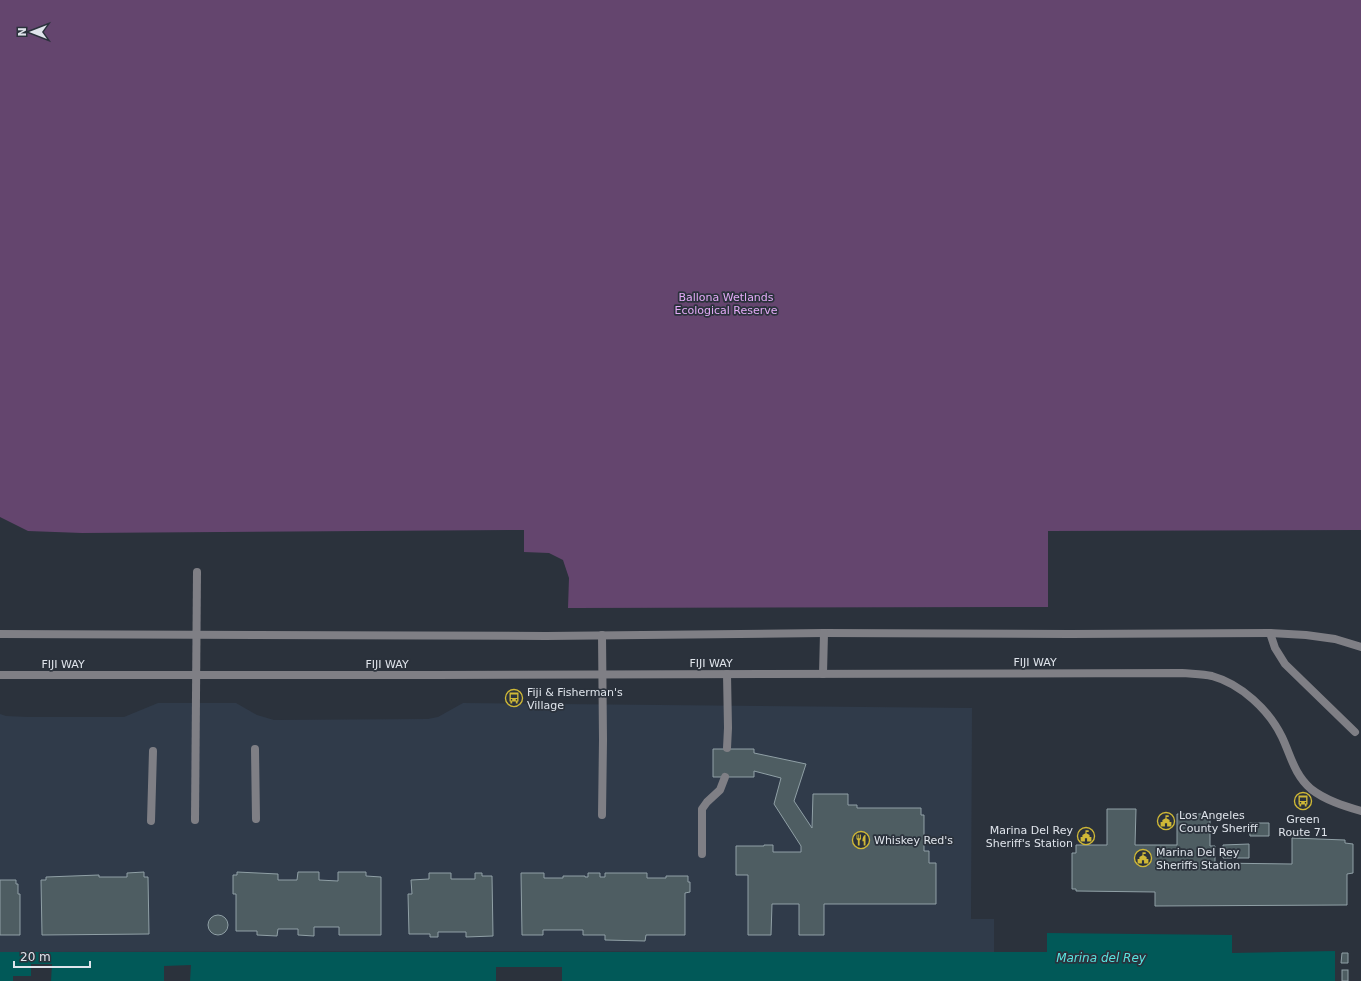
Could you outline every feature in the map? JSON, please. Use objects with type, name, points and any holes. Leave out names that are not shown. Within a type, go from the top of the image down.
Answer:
[{"type":"street","points":[[195,820],[197,572]]},
{"type":"street","points":[[0,634],[602,635],[824,633],[1270,633],[1328,638],[1361,647]]},
{"type":"street","points":[[823,674],[824,633]]},
{"type":"street","points":[[1270,633],[1274,648],[1285,664],[1355,732]]},
{"type":"street","points":[[602,635],[602,815]]},
{"type":"street","name":"FIJI WAY","points":[[0,675],[1182,673],[1213,676],[1241,689],[1257,703],[1274,724],[1282,737],[1291,762],[1299,775],[1311,789],[1326,799],[1348,808],[1361,811]]},
{"type":"street","points":[[727,674],[727,748]]},
{"type":"street","points":[[255,750],[256,819]]},
{"type":"street","points":[[151,821],[153,751]]},
{"type":"street","points":[[702,854],[702,809],[720,790],[725,777]]},
{"type":"shaded area","points":[[158,703],[236,703],[257,715],[274,720],[428,719],[438,717],[463,703],[972,708],[971,919],[994,919],[994,953],[509,951],[0,952],[0,714],[6,716],[28,717],[124,717]]},
{"type":"green space","name":"Ballona Wetlands Ecological Reserve","points":[[0,0],[1361,0],[1361,530],[1048,531],[1048,607],[572,608],[568,608],[569,578],[563,560],[549,553],[524,552],[524,530],[82,533],[28,531],[0,517]]},
{"type":"water","name":"Marina del Rey","points":[[1047,933],[1232,935],[1232,953],[1335,951],[1335,981],[0,981],[0,952],[1047,952]]},
{"type":"pier","points":[[31,964],[52,964],[51,981],[13,981],[13,976],[31,976]]},
{"type":"pier","points":[[191,965],[190,981],[164,981],[164,966]]},
{"type":"pier","points":[[496,967],[562,967],[562,981],[496,981]]},
{"type":"building","name":"Whiskey Red's","points":[[713,749],[754,749],[754,753],[806,764],[794,801],[812,828],[813,794],[848,794],[848,805],[857,805],[857,808],[921,808],[921,815],[924,815],[924,851],[929,851],[929,863],[936,863],[936,904],[824,904],[824,935],[799,935],[799,904],[772,904],[771,935],[748,935],[748,875],[736,875],[736,846],[773,845],[773,852],[801,852],[801,846],[774,804],[781,778],[754,771],[754,777],[713,777]]},
{"type":"building","name":"Marina Del Rey Sheriffs Station","points":[[1107,809],[1136,809],[1135,845],[1177,845],[1177,814],[1210,814],[1210,846],[1215,846],[1215,863],[1292,864],[1292,838],[1345,840],[1345,843],[1353,844],[1353,873],[1347,874],[1347,905],[1155,906],[1155,892],[1076,891],[1076,889],[1072,889],[1072,853],[1076,853],[1076,845],[1107,845]]},
{"type":"building","points":[[1249,823],[1269,823],[1269,836],[1250,836]]},
{"type":"building","points":[[1249,844],[1249,858],[1223,858],[1223,845]]},
{"type":"building","points":[[144,872],[144,877],[148,877],[149,934],[42,935],[41,880],[46,880],[46,877],[99,875],[99,877],[127,877],[127,873]]},
{"type":"building","points":[[237,872],[278,874],[278,880],[297,880],[298,872],[319,872],[319,880],[338,881],[338,872],[366,872],[366,876],[381,877],[381,935],[339,935],[339,927],[314,927],[314,936],[298,935],[298,929],[278,929],[277,936],[257,935],[257,931],[236,931],[236,894],[233,894],[233,875],[237,875]]},
{"type":"building","points":[[429,873],[451,873],[451,879],[475,879],[475,873],[482,873],[482,876],[492,876],[493,936],[466,937],[466,932],[438,932],[438,937],[430,937],[430,934],[409,934],[408,894],[412,894],[411,880],[429,879]]},
{"type":"building","points":[[521,873],[544,873],[544,878],[563,878],[563,876],[588,877],[588,873],[600,873],[600,877],[605,877],[605,873],[647,873],[647,878],[688,876],[688,882],[690,882],[690,892],[685,893],[685,935],[646,935],[645,941],[605,940],[605,935],[583,935],[583,930],[543,930],[543,935],[522,935]]},
{"type":"building","points":[[0,880],[16,880],[16,884],[18,884],[18,894],[20,894],[20,935],[0,935]]},
{"type":"building","points":[[218,915],[225,918],[228,925],[225,932],[218,935],[211,932],[208,925],[211,918]]},
{"type":"building","points":[[1342,953],[1348,953],[1348,963],[1341,963]]},
{"type":"building","points":[[1342,970],[1348,970],[1348,981],[1342,981]]},
{"type":"place","name":"Fiji & Fisherman's Village","points":[[514,698]]},
{"type":"place","name":"Green Route 71","points":[[1303,801]]},
{"type":"place","name":"Los Angeles County Sheriff","points":[[1166,821]]},
{"type":"place","name":"Marina Del Rey Sheriff's Station","points":[[1086,836]]},
{"type":"place","name":"Whiskey Red's","points":[[861,840]]},
{"type":"place","name":"Marina Del Rey Sheriffs Station","points":[[1143,858]]}]
